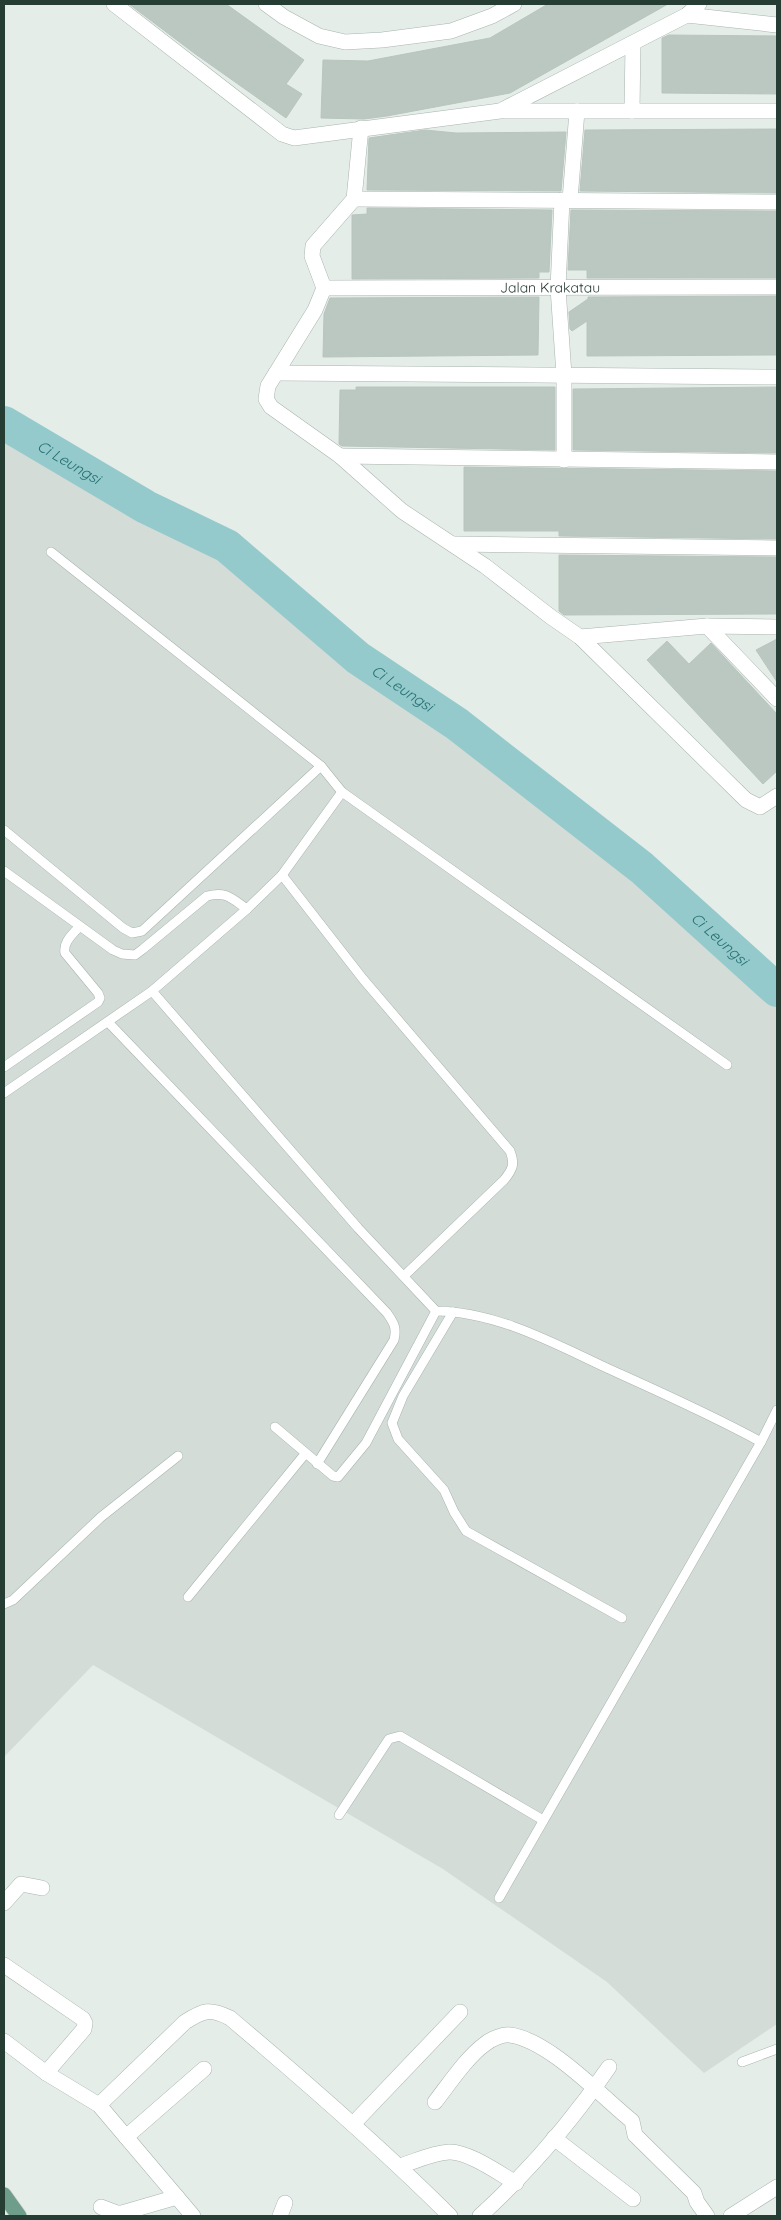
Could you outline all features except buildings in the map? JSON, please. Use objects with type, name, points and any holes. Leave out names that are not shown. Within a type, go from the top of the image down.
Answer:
[{"type":"main road","points":[[4,2195],[19,2216]]},
{"type":"street","points":[[114,4],[289,137],[500,111],[777,111]]},
{"type":"street","points":[[266,4],[284,17],[319,36],[345,42],[382,40],[451,31],[492,16],[514,4]]},
{"type":"street","points":[[500,111],[687,15],[699,4]]},
{"type":"street","points":[[687,15],[777,26]]},
{"type":"street","points":[[632,111],[633,43]]},
{"type":"street","points":[[564,460],[564,375],[558,288],[577,111]]},
{"type":"street","points":[[361,128],[354,199],[313,246],[312,256],[324,288],[315,310],[266,392],[266,399],[271,407],[340,456],[402,511],[454,544],[580,636],[746,800],[760,808],[777,796]]},
{"type":"street","points":[[354,199],[777,202]]},
{"type":"street","name":"Jalan Krakatau","points":[[324,288],[777,287]]},
{"type":"street","points":[[276,373],[777,377]]},
{"type":"street","points":[[340,456],[777,462]]},
{"type":"street","points":[[454,544],[777,548]]},
{"type":"street","points":[[580,636],[708,626],[777,627]]},
{"type":"street","points":[[708,626],[777,699]]},
{"type":"street","points":[[4,1903],[21,1884],[42,1888]]},
{"type":"street","points":[[4,1964],[83,2019],[85,2023],[84,2029],[46,2074]]},
{"type":"street","points":[[99,2105],[185,2022],[198,2014],[215,2011],[230,2018],[354,2123],[450,2216]]},
{"type":"street","points":[[354,2123],[460,2012]]},
{"type":"street","points":[[434,2102],[485,2044],[494,2039],[509,2035],[534,2044],[560,2059],[632,2121],[635,2135],[694,2193],[697,2202],[707,2216]]},
{"type":"street","points":[[4,2041],[46,2074],[99,2105],[193,2216]]},
{"type":"street","points":[[480,2216],[516,2183],[594,2090],[609,2067]]},
{"type":"street","points":[[126,2137],[204,2070]]},
{"type":"street","points":[[554,2138],[633,2199]]},
{"type":"street","points":[[400,2166],[427,2156],[451,2152],[473,2159],[516,2183]]},
{"type":"street","points":[[731,2216],[777,2187]]},
{"type":"street","points":[[101,2207],[117,2214],[177,2197]]},
{"type":"lane","points":[[51,552],[321,766],[342,792],[727,1065]]},
{"type":"lane","points":[[4,830],[123,928],[132,933],[142,931],[321,766]]},
{"type":"lane","points":[[4,1093],[152,991],[247,909],[282,874],[342,792]]},
{"type":"lane","points":[[4,871],[79,927],[112,950],[122,954],[135,954],[207,896],[218,893],[228,896],[247,909]]},
{"type":"lane","points":[[282,874],[363,979],[510,1151],[514,1162],[512,1169],[504,1180],[404,1276]]},
{"type":"lane","points":[[4,1067],[98,1002],[100,998],[98,992],[65,952],[64,947],[79,927]]},
{"type":"lane","points":[[152,991],[358,1228],[436,1312],[453,1312],[519,1328],[720,1419],[761,1442]]},
{"type":"lane","points":[[108,1022],[388,1313],[395,1324],[397,1331],[394,1340],[317,1464]]},
{"type":"lane","points":[[275,1427],[332,1476],[338,1477],[366,1443],[436,1312]]},
{"type":"lane","points":[[453,1312],[403,1396],[392,1423],[398,1439],[444,1490],[454,1512],[466,1530],[622,1618]]},
{"type":"lane","points":[[499,1898],[761,1442],[777,1410]]},
{"type":"lane","points":[[188,1597],[305,1454]]},
{"type":"lane","points":[[4,1604],[13,1600],[101,1517],[178,1456]]},
{"type":"lane","points":[[338,1815],[389,1739],[400,1736],[543,1820]]},
{"type":"lane","points":[[742,2062],[777,2049]]},
{"type":"shaded area","points":[[4,423],[227,546],[358,658],[571,813],[777,990],[777,2024],[704,2073],[607,1982],[443,1869],[93,1665],[4,1757]]},
{"type":"waterway","name":"Ci Leungsi","points":[[4,423],[146,507],[227,546],[358,658],[457,724],[642,868],[777,990]]}]
